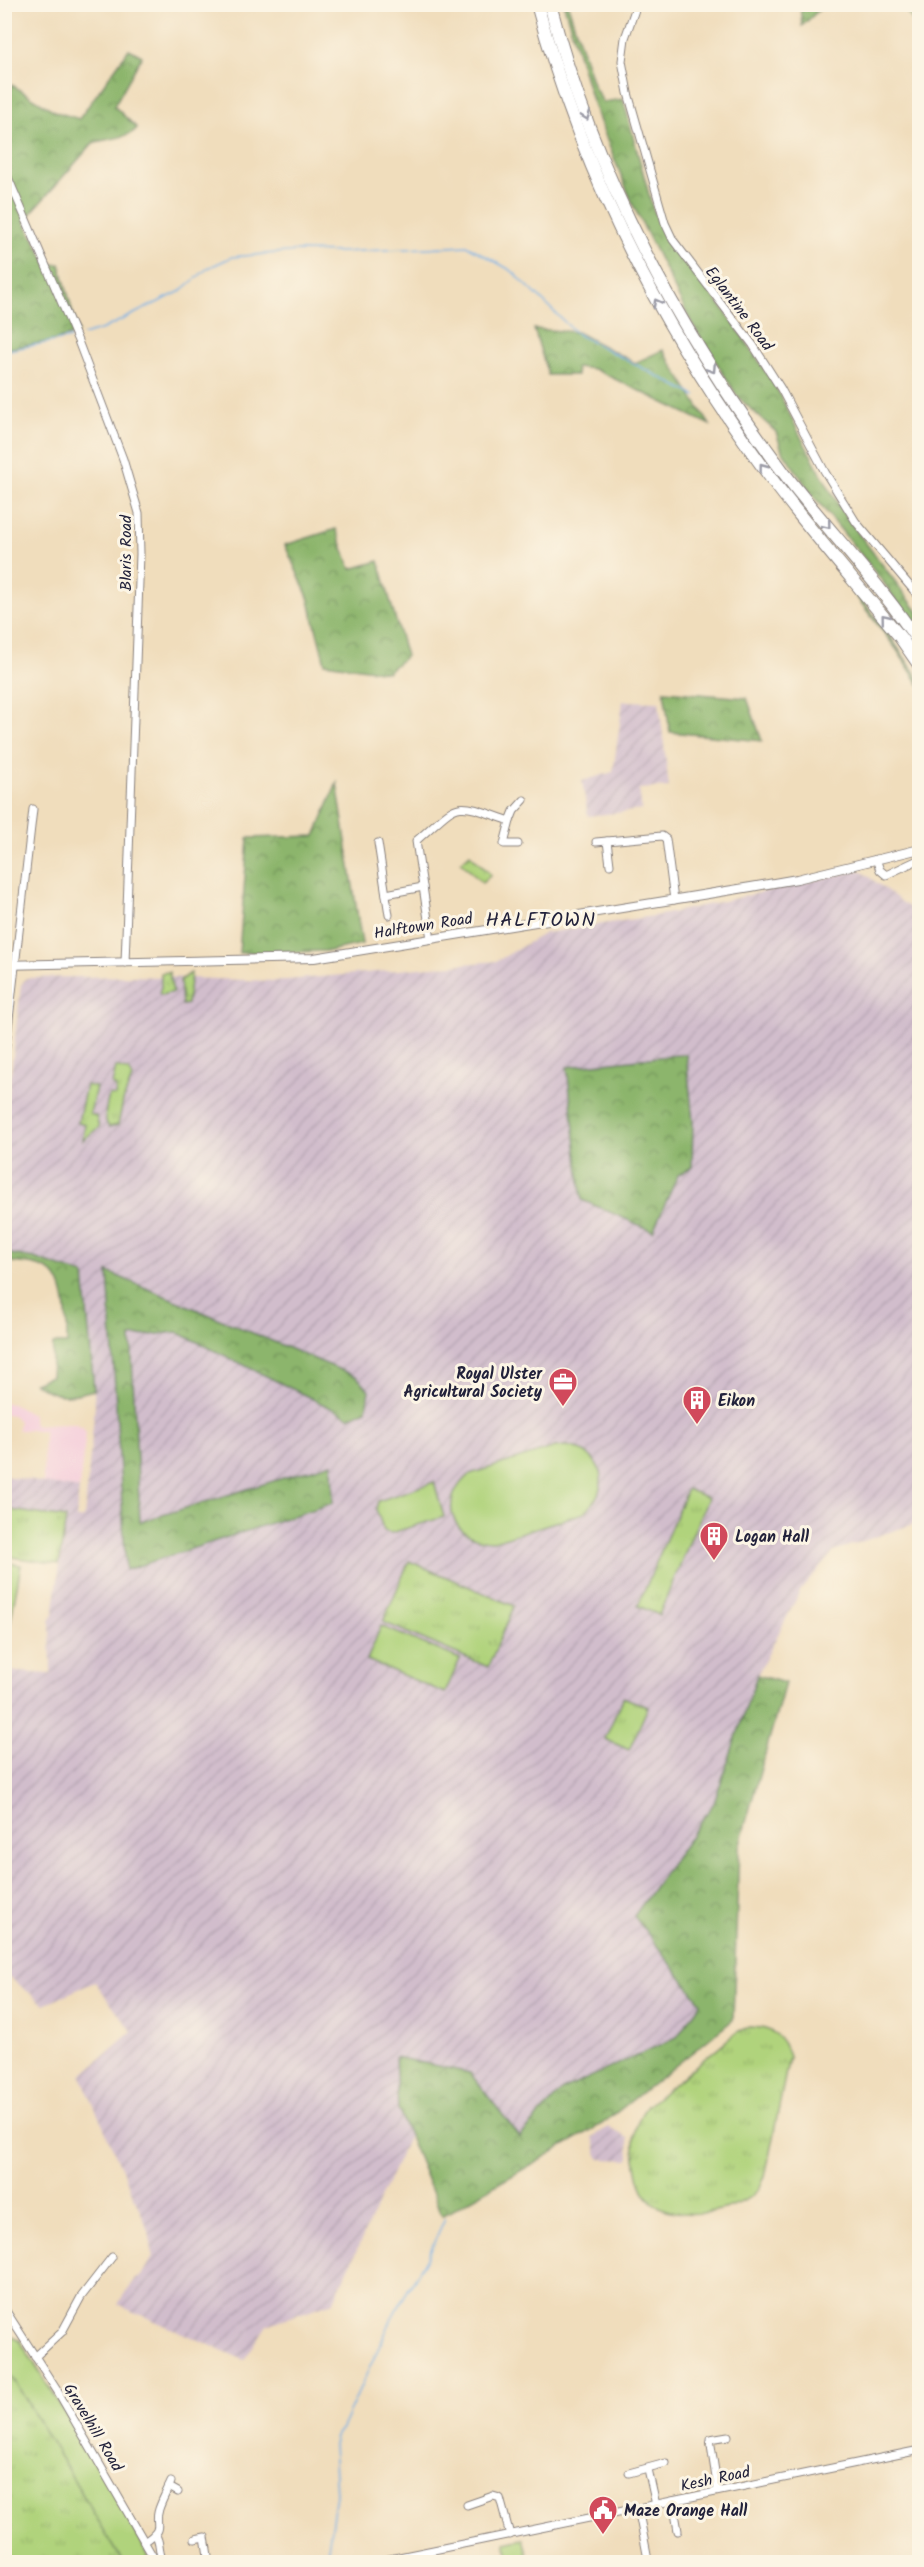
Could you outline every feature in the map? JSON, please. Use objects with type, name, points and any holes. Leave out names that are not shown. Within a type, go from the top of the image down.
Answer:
[{"type":"highway","points":[[528,4],[535,24],[550,48]]},
{"type":"highway","points":[[537,4],[550,48],[598,184],[666,321],[751,451],[900,637],[920,666]]},
{"type":"highway","points":[[550,4],[566,61],[610,177],[676,312],[763,444],[920,644]]},
{"type":"highway","points":[[557,4],[566,61]]},
{"type":"street","name":"Eglantine Road","points":[[637,4],[625,38],[622,61],[628,93],[665,223],[673,240],[753,345],[781,389],[825,472],[856,522],[920,598]]},
{"type":"street","name":"Blaris Road","points":[[4,168],[78,340],[123,459],[139,513],[140,565],[125,963]]},
{"type":"street","points":[[518,844],[504,844],[514,811],[524,800]]},
{"type":"street","points":[[432,939],[416,842],[446,812],[460,807],[470,807],[510,821]]},
{"type":"street","points":[[4,1064],[33,809]]},
{"type":"street","points":[[596,842],[662,836],[666,839],[674,900]]},
{"type":"street","points":[[607,841],[610,866]]},
{"type":"street","points":[[378,843],[389,915]]},
{"type":"street","name":"Halftown Road","points":[[4,965],[314,958],[797,879],[920,849]]},
{"type":"street","points":[[876,859],[880,870],[886,875],[920,859]]},
{"type":"street","points":[[386,894],[423,887]]},
{"type":"street","points":[[35,2357],[62,2332],[81,2297],[112,2256]]},
{"type":"street","name":"Gravelhill Road","points":[[4,2308],[58,2392],[144,2542],[159,2561]]},
{"type":"street","points":[[718,2492],[710,2439],[728,2436]]},
{"type":"street","name":"Kesh Road","points":[[375,2562],[920,2450]]},
{"type":"street","points":[[629,2473],[666,2463]]},
{"type":"street","points":[[648,2469],[656,2505]]},
{"type":"street","points":[[144,2542],[155,2534],[159,2523],[158,2512],[170,2485],[178,2492]]},
{"type":"street","points":[[467,2505],[493,2496],[500,2498],[510,2535]]},
{"type":"street","points":[[673,2501],[678,2531]]},
{"type":"street","points":[[638,2508],[647,2554]]},
{"type":"street","points":[[155,2534],[159,2539],[159,2561]]},
{"type":"street","points":[[195,2539],[205,2537],[209,2562]]},
{"type":"street","points":[[256,2562],[276,2560],[295,2562]]},
{"type":"shaded area","points":[[623,701],[659,702],[669,787],[639,789],[642,810],[588,816],[582,781],[613,772]]},
{"type":"shaded area","points":[[860,870],[919,915],[919,1522],[834,1551],[801,1590],[757,1675],[714,1803],[635,1916],[702,2004],[677,2037],[562,2090],[520,2137],[470,2073],[398,2109],[409,2135],[333,2302],[267,2325],[244,2360],[118,2305],[136,2278],[142,2276],[153,2257],[149,2231],[81,2076],[132,2031],[95,1982],[44,2004],[5,1974],[5,1671],[51,1674],[50,1620],[53,1615],[66,1518],[5,1509],[5,1476],[79,1489],[76,1519],[84,1518],[95,1405],[84,1275],[34,1258],[5,1253],[5,1127],[21,985],[26,978],[132,976],[276,981],[497,961],[545,933],[666,914]]},
{"type":"shaded area","points":[[4,1403],[12,1404],[32,1414],[34,1425],[73,1423],[83,1427],[86,1433],[79,1489],[43,1483],[44,1430],[18,1430],[19,1421],[13,1415],[5,1414]]},
{"type":"shaded area","points":[[608,2127],[628,2138],[629,2160],[599,2159],[593,2137]]},
{"type":"green space","points":[[800,4],[824,5],[802,26]]},
{"type":"green space","points":[[564,5],[568,5],[594,87],[603,102],[623,99],[653,209],[674,249],[725,311],[777,389],[843,513],[919,613],[919,633],[884,583],[811,493],[782,450],[776,432],[738,397],[691,322],[633,205],[608,143],[591,98]]},
{"type":"green space","points":[[891,5],[919,5],[919,29],[903,7]]},
{"type":"green space","points":[[129,49],[142,56],[114,106],[137,128],[129,134],[93,143],[24,221],[48,265],[60,264],[78,333],[53,341],[5,349],[4,80],[56,112],[79,119]]},
{"type":"green space","points":[[534,329],[577,332],[635,363],[663,350],[710,425],[594,369],[576,367],[577,375],[548,375]]},
{"type":"green space","points":[[336,529],[351,569],[379,561],[406,656],[387,672],[325,663],[308,597],[285,545]]},
{"type":"green space","points":[[854,590],[885,629],[919,679],[919,684],[897,650],[852,591]]},
{"type":"green space","points":[[664,691],[747,698],[762,741],[670,732]]},
{"type":"green space","points":[[337,783],[362,944],[329,951],[239,953],[248,838],[315,836]]},
{"type":"green space","points":[[470,854],[491,875],[482,883],[461,862]]},
{"type":"green space","points":[[169,972],[173,992],[162,995],[159,993],[161,973]]},
{"type":"green space","points":[[191,973],[187,1004],[182,1005],[180,980]]},
{"type":"green space","points":[[686,1054],[693,1121],[692,1167],[678,1175],[653,1231],[582,1200],[567,1067]]},
{"type":"green space","points":[[116,1067],[129,1071],[132,1078],[123,1101],[118,1125],[109,1127],[106,1111],[109,1095],[115,1096],[116,1087],[112,1085]]},
{"type":"green space","points":[[86,1085],[96,1087],[90,1114],[96,1116],[99,1127],[83,1140],[85,1124],[78,1122]]},
{"type":"green space","points":[[5,1253],[34,1258],[84,1275],[94,1390],[63,1395],[50,1392],[34,1383],[51,1376],[53,1344],[67,1344],[64,1295],[57,1278],[51,1272],[35,1265],[5,1261]]},
{"type":"green space","points":[[108,1272],[357,1377],[369,1390],[366,1410],[349,1417],[177,1332],[131,1337],[140,1522],[332,1463],[333,1503],[126,1570]]},
{"type":"green space","points":[[567,1446],[590,1456],[600,1473],[601,1483],[598,1493],[584,1513],[494,1541],[480,1539],[459,1527],[452,1507],[454,1496],[470,1474],[555,1447]]},
{"type":"green space","points":[[434,1482],[444,1517],[391,1533],[384,1531],[376,1509],[378,1501]]},
{"type":"green space","points":[[687,1489],[708,1498],[659,1615],[638,1606]]},
{"type":"green space","points":[[4,1509],[66,1518],[59,1564],[5,1556]]},
{"type":"green space","points":[[409,1561],[514,1606],[488,1667],[383,1622]]},
{"type":"green space","points":[[5,1562],[21,1565],[10,1624],[5,1623]]},
{"type":"green space","points":[[381,1626],[460,1659],[445,1693],[367,1660]]},
{"type":"green space","points":[[757,1675],[785,1683],[739,1847],[733,2020],[602,2124],[442,2216],[398,2109],[395,2057],[470,2073],[520,2137],[562,2090],[677,2037],[701,2003],[634,1916],[714,1803]]},
{"type":"green space","points":[[623,1697],[648,1707],[629,1750],[605,1739]]},
{"type":"green space","points":[[749,2027],[757,2027],[775,2034],[787,2049],[789,2057],[765,2177],[761,2185],[745,2200],[717,2211],[685,2213],[658,2206],[648,2198],[640,2184],[634,2144],[635,2130],[640,2118],[647,2106],[737,2032]]},
{"type":"green space","points":[[4,2332],[19,2339],[98,2466],[151,2562],[5,2562]]},
{"type":"green space","points":[[5,2332],[19,2339],[98,2466],[151,2562],[123,2562],[17,2385],[5,2369]]},
{"type":"green space","points":[[523,2538],[529,2562],[511,2562],[505,2542]]},
{"type":"waterway","points":[[83,335],[103,329],[181,291],[208,268],[232,257],[299,251],[341,252],[468,246],[512,271],[577,334],[696,396]]},
{"type":"waterway","points":[[4,351],[71,338]]},
{"type":"waterway","points":[[326,2562],[336,2494],[333,2444],[335,2437],[342,2428],[395,2312],[427,2258],[445,2218]]},
{"type":"place","name":"Royal Ulster Agricultural Society","points":[[563,1408]]},
{"type":"place","name":"Eikon","points":[[697,1426]]},
{"type":"place","name":"Logan Hall","points":[[714,1562]]},
{"type":"place","name":"Maze Orange Hall","points":[[603,2536]]},
{"type":"district","name":"HALFTOWN","points":[[541,919]]}]
